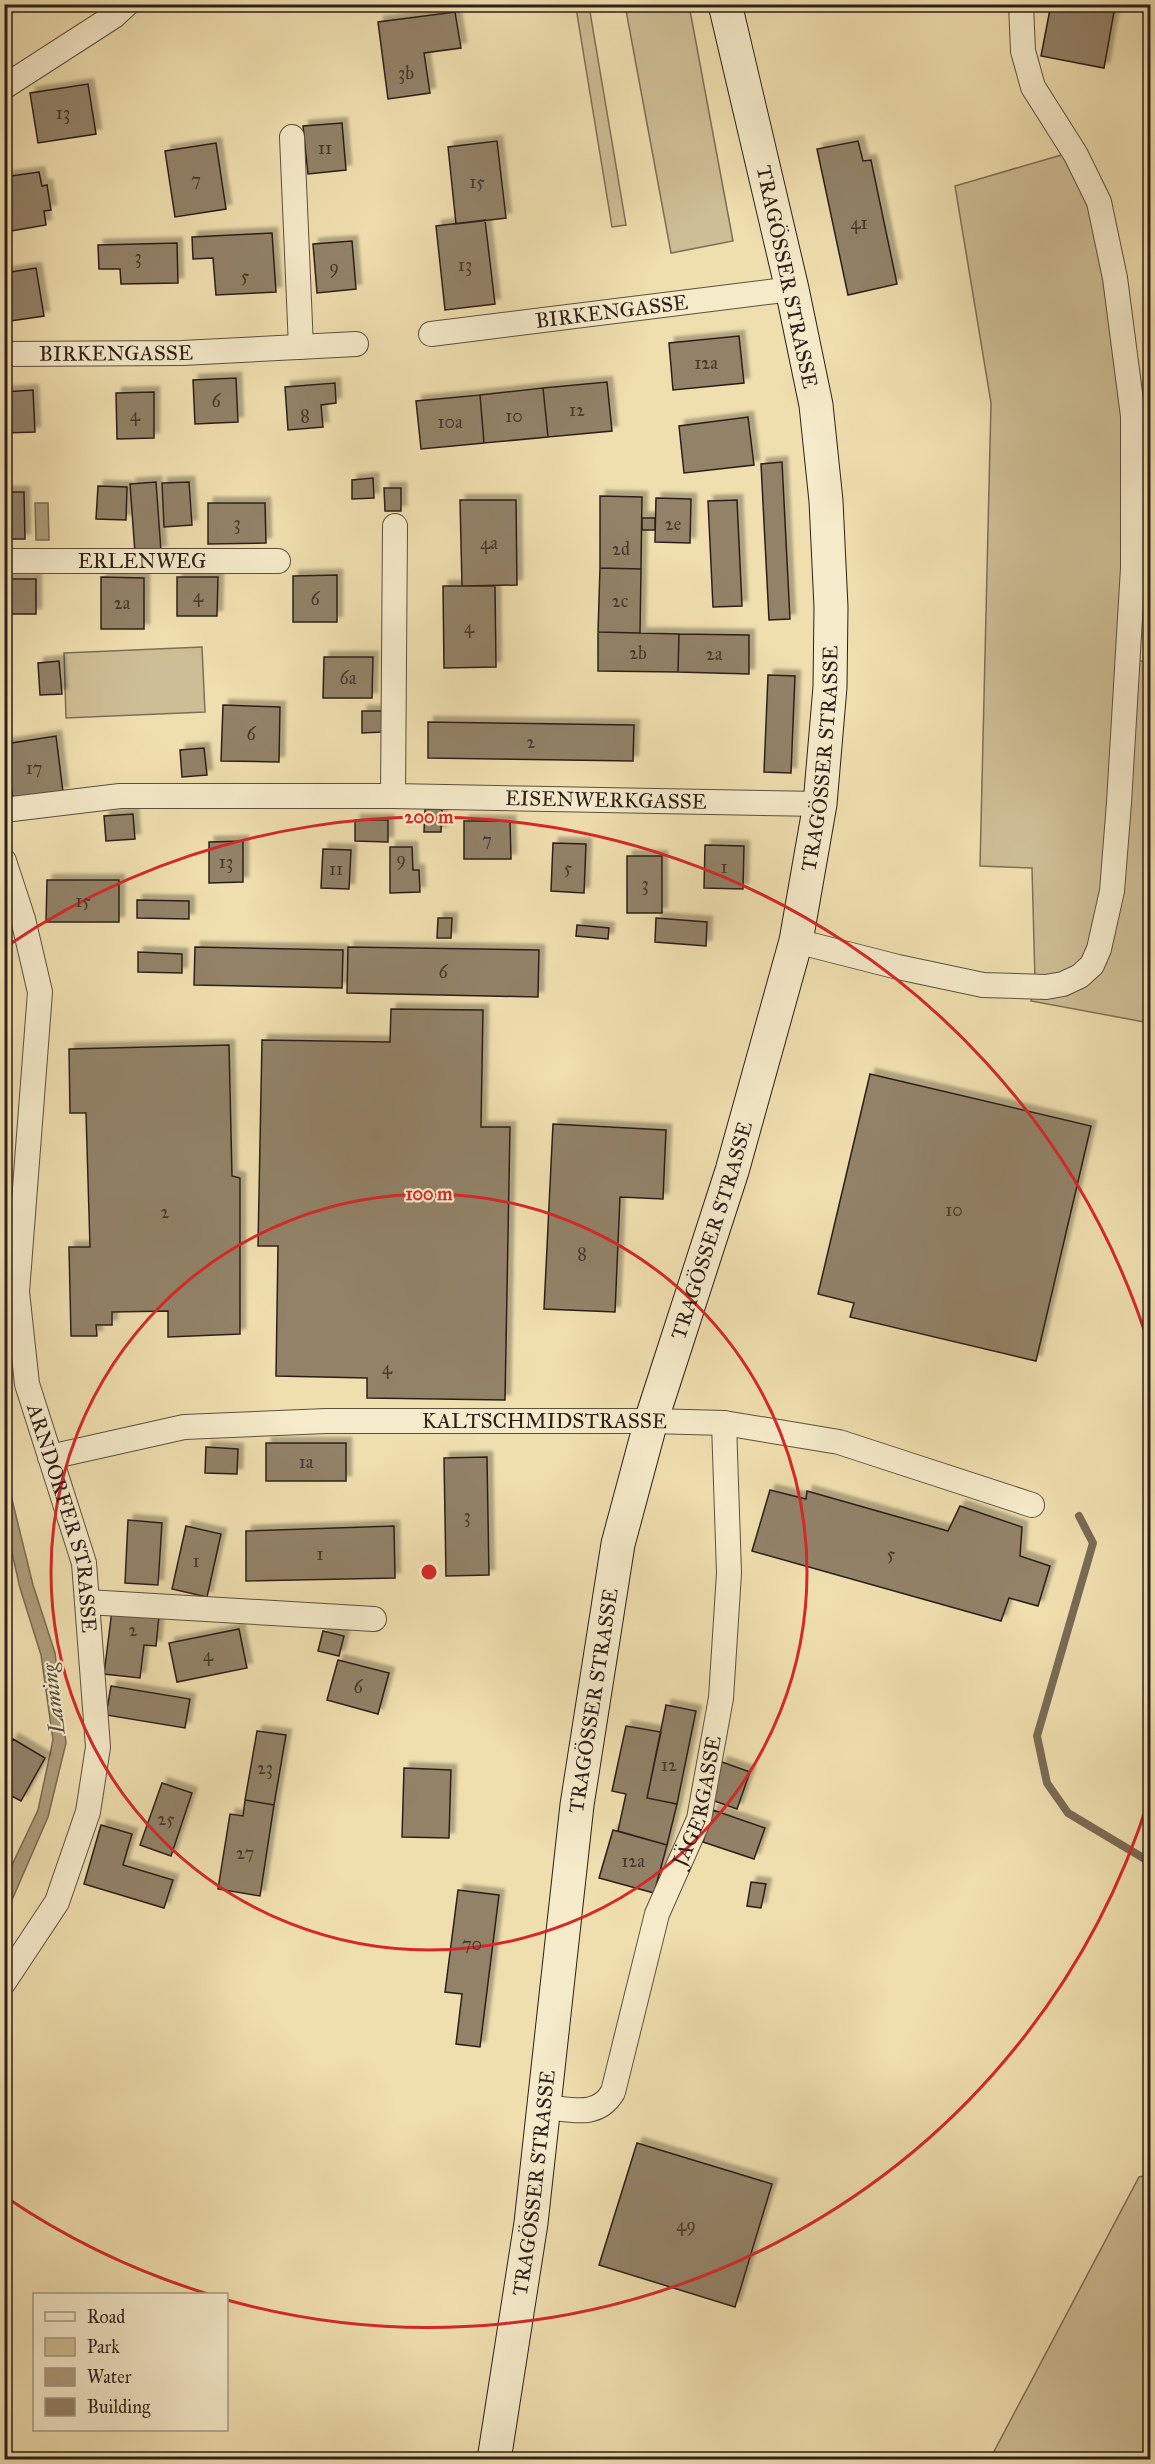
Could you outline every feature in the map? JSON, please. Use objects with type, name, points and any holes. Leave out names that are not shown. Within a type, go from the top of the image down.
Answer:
[{"type":"main road","name":"TRAGÖSSER STRASSE","points":[[494,2460],[531,2223],[578,1805],[618,1544],[651,1421],[732,1171],[796,941],[820,804],[830,676],[831,607],[827,524],[816,405],[792,289],[725,4]]},
{"type":"street","points":[[4,87],[114,16],[127,4]]},
{"type":"street","points":[[796,941],[898,967],[983,985],[1046,987],[1063,984],[1080,976],[1092,965],[1099,949],[1112,891],[1119,802],[1133,568],[1133,416],[1115,278],[1099,202],[1076,155],[1033,87],[1023,51],[1021,4]]},
{"type":"street","points":[[292,137],[301,347]]},
{"type":"street","name":"BIRKENGASSE","points":[[431,334],[792,289]]},
{"type":"street","name":"BIRKENGASSE","points":[[4,354],[182,353],[356,344]]},
{"type":"street","points":[[393,795],[395,526]]},
{"type":"street","name":"ERLENWEG","points":[[4,561],[278,561]]},
{"type":"street","name":"EISENWERKGASSE","points":[[4,810],[120,795],[393,795],[820,804]]},
{"type":"street","name":"ARNDORFER STRASSE","points":[[4,861],[23,919],[40,992],[17,1292],[27,1383],[84,1563],[98,1747],[88,1812],[57,1902],[4,1982]]},
{"type":"street","name":"KALTSCHMIDSTRASSE","points":[[50,1457],[184,1427],[326,1421],[724,1423],[839,1442],[1032,1505]]},
{"type":"street","name":"JÄGERGASSE","points":[[544,2106],[587,2111],[606,2103],[613,2091],[657,1914],[699,1819],[721,1698],[729,1573],[724,1423]]},
{"type":"street","points":[[87,1602],[374,1619]]},
{"type":"green space","points":[[625,5],[689,5],[733,241],[671,253]]},
{"type":"green space","points":[[589,6],[626,225],[612,227],[576,8]]},
{"type":"green space","points":[[1082,149],[1099,176],[1115,221],[1128,316],[1136,660],[1150,663],[1150,1023],[1031,1001],[1035,981],[1032,868],[980,866],[991,403],[955,186]]},
{"type":"green space","points":[[202,647],[205,712],[66,718],[64,653]]},
{"type":"green space","points":[[1150,2175],[1150,2459],[990,2459],[1139,2177]]},
{"type":"water","points":[[35,503],[48,503],[49,540],[36,540]]},
{"type":"water","points":[[4,988],[10,1059],[5,1069],[4,1069]]},
{"type":"water","name":"Laming","points":[[5,1471],[33,1585],[55,1653],[66,1743],[48,1817],[5,1916],[5,1880],[38,1810],[53,1740],[41,1655],[20,1588],[5,1522]]},
{"type":"building","points":[[1051,4],[1075,4],[1114,12],[1104,68],[1041,56]]},
{"type":"building","points":[[455,12],[461,48],[424,53],[430,93],[388,99],[378,22]]},
{"type":"building","points":[[88,84],[96,134],[38,143],[30,93]]},
{"type":"building","points":[[342,123],[346,170],[308,174],[303,126]]},
{"type":"building","points":[[497,141],[506,218],[456,224],[448,147]]},
{"type":"building","points":[[858,141],[863,161],[871,160],[897,284],[848,295],[817,149]]},
{"type":"building","points":[[216,143],[226,209],[175,217],[165,151]]},
{"type":"building","points":[[39,172],[42,186],[47,185],[51,210],[44,211],[46,225],[5,232],[4,177]]},
{"type":"building","points":[[485,220],[495,304],[445,310],[436,226]]},
{"type":"building","points":[[272,233],[276,292],[216,295],[213,258],[193,259],[192,237]]},
{"type":"building","points":[[352,241],[356,289],[317,293],[313,244]]},
{"type":"building","points":[[177,243],[178,283],[121,284],[120,269],[99,269],[98,245]]},
{"type":"building","points":[[36,268],[44,316],[4,322],[4,273]]},
{"type":"building","points":[[739,336],[744,383],[673,390],[669,343]]},
{"type":"building","points":[[236,378],[238,422],[195,424],[193,380]]},
{"type":"building","points":[[607,382],[612,431],[548,437],[543,388]]},
{"type":"building","points":[[335,383],[336,403],[321,405],[323,427],[288,430],[285,387]]},
{"type":"building","points":[[543,388],[548,437],[484,443],[480,395]]},
{"type":"building","points":[[33,390],[35,432],[4,433],[4,392]]},
{"type":"building","points":[[154,392],[154,438],[117,439],[116,393]]},
{"type":"building","points":[[480,395],[484,443],[421,449],[416,401]]},
{"type":"building","points":[[748,417],[754,465],[684,473],[679,426]]},
{"type":"building","points":[[782,462],[790,619],[769,620],[761,464]]},
{"type":"building","points":[[373,478],[374,498],[352,499],[352,480]]},
{"type":"building","points":[[156,482],[161,551],[135,553],[130,484]]},
{"type":"building","points":[[189,482],[192,525],[164,527],[162,483]]},
{"type":"building","points":[[98,486],[127,487],[126,520],[96,519]]},
{"type":"building","points":[[384,488],[401,488],[401,511],[385,511]]},
{"type":"building","points":[[4,492],[24,492],[25,539],[4,539]]},
{"type":"building","points":[[600,496],[642,497],[641,569],[600,568]]},
{"type":"building","points":[[656,498],[691,499],[690,543],[655,542]]},
{"type":"building","points":[[460,500],[516,500],[517,585],[462,586]]},
{"type":"building","points":[[737,500],[742,606],[713,607],[708,501]]},
{"type":"building","points":[[208,503],[265,503],[266,543],[208,544]]},
{"type":"building","points":[[642,518],[655,518],[655,530],[642,530]]},
{"type":"building","points":[[600,568],[641,569],[640,633],[598,632]]},
{"type":"building","points":[[337,575],[337,622],[293,622],[293,576]]},
{"type":"building","points":[[101,577],[144,578],[144,629],[101,629]]},
{"type":"building","points":[[177,577],[218,577],[217,616],[177,616]]},
{"type":"building","points":[[4,579],[36,579],[36,614],[4,614]]},
{"type":"building","points":[[443,586],[495,586],[496,667],[444,668]]},
{"type":"building","points":[[598,632],[679,634],[678,672],[598,671]]},
{"type":"building","points":[[679,634],[749,635],[749,674],[678,672]]},
{"type":"building","points":[[324,657],[373,657],[372,698],[323,698]]},
{"type":"building","points":[[59,661],[62,694],[40,695],[38,663]]},
{"type":"building","points":[[768,675],[795,676],[791,773],[764,772]]},
{"type":"building","points":[[223,705],[280,707],[279,762],[221,761]]},
{"type":"building","points":[[362,711],[382,711],[382,732],[362,733]]},
{"type":"building","points":[[428,722],[634,725],[633,761],[428,758]]},
{"type":"building","points":[[56,736],[63,792],[13,799],[5,744]]},
{"type":"building","points":[[204,748],[207,775],[182,777],[180,750]]},
{"type":"building","points":[[425,809],[442,809],[441,832],[424,832]]},
{"type":"building","points":[[133,814],[135,839],[106,841],[104,816]]},
{"type":"building","points":[[355,820],[388,820],[388,842],[355,841]]},
{"type":"building","points":[[464,821],[510,821],[511,859],[464,859]]},
{"type":"building","points":[[243,841],[243,882],[209,883],[209,842]]},
{"type":"building","points":[[553,843],[586,844],[584,893],[551,891]]},
{"type":"building","points":[[705,845],[744,846],[743,889],[704,888]]},
{"type":"building","points":[[390,847],[412,847],[413,870],[419,870],[420,892],[390,893]]},
{"type":"building","points":[[323,849],[351,850],[349,889],[321,888]]},
{"type":"building","points":[[627,856],[662,856],[662,913],[627,913]]},
{"type":"building","points":[[47,880],[119,880],[119,922],[46,922]]},
{"type":"building","points":[[137,900],[189,901],[189,919],[137,918]]},
{"type":"building","points":[[438,918],[452,918],[451,938],[437,938]]},
{"type":"building","points":[[656,918],[707,922],[706,946],[655,942]]},
{"type":"building","points":[[577,925],[609,928],[608,939],[576,936]]},
{"type":"building","points":[[195,947],[343,950],[342,988],[194,985]]},
{"type":"building","points":[[348,947],[539,950],[538,997],[347,993]]},
{"type":"building","points":[[138,952],[182,954],[182,973],[138,972]]},
{"type":"building","points":[[391,1009],[483,1010],[481,1127],[510,1127],[505,1400],[367,1398],[367,1378],[276,1376],[278,1246],[258,1246],[262,1040],[390,1042]]},
{"type":"building","points":[[229,1045],[232,1176],[240,1178],[240,1334],[168,1337],[168,1311],[112,1312],[112,1325],[96,1325],[97,1336],[71,1336],[69,1247],[90,1247],[86,1113],[70,1113],[69,1049]]},
{"type":"building","points":[[870,1074],[1091,1126],[1036,1361],[850,1317],[854,1303],[818,1294]]},
{"type":"building","points":[[553,1124],[666,1130],[663,1199],[620,1197],[615,1312],[544,1309]]},
{"type":"building","points":[[266,1443],[346,1443],[346,1481],[266,1481]]},
{"type":"building","points":[[206,1447],[238,1449],[237,1474],[205,1473]]},
{"type":"building","points":[[487,1457],[489,1575],[446,1576],[444,1458]]},
{"type":"building","points":[[770,1490],[806,1499],[807,1491],[948,1531],[960,1506],[1022,1527],[1020,1556],[1050,1566],[1038,1606],[1009,1598],[1001,1621],[752,1551]]},
{"type":"building","points":[[128,1520],[162,1523],[158,1585],[125,1583]]},
{"type":"building","points":[[186,1526],[221,1534],[207,1597],[172,1589]]},
{"type":"building","points":[[394,1526],[395,1578],[246,1581],[246,1531]]},
{"type":"building","points":[[112,1610],[159,1616],[156,1646],[144,1645],[140,1678],[104,1674]]},
{"type":"building","points":[[239,1629],[247,1668],[177,1682],[169,1643]]},
{"type":"building","points":[[323,1631],[344,1636],[339,1656],[318,1651]]},
{"type":"building","points":[[338,1660],[389,1673],[378,1714],[327,1700]]},
{"type":"building","points":[[111,1686],[190,1699],[185,1728],[106,1715]]},
{"type":"building","points":[[666,1705],[696,1711],[677,1804],[647,1798]]},
{"type":"building","points":[[626,1726],[661,1732],[647,1798],[677,1804],[667,1845],[618,1831],[626,1794],[612,1791]]},
{"type":"building","points":[[257,1731],[286,1735],[274,1805],[245,1800]]},
{"type":"building","points":[[13,1739],[45,1758],[21,1801],[4,1792],[4,1755]]},
{"type":"building","points":[[722,1762],[750,1772],[737,1809],[709,1799]]},
{"type":"building","points":[[404,1768],[451,1770],[449,1838],[402,1837]]},
{"type":"building","points":[[162,1783],[192,1793],[171,1856],[140,1845]]},
{"type":"building","points":[[245,1800],[274,1805],[260,1896],[218,1889],[230,1814],[243,1816]]},
{"type":"building","points":[[713,1810],[765,1828],[754,1859],[703,1842]]},
{"type":"building","points":[[101,1825],[132,1834],[123,1865],[173,1880],[164,1908],[84,1884]]},
{"type":"building","points":[[613,1830],[667,1845],[654,1893],[599,1878]]},
{"type":"building","points":[[751,1882],[766,1884],[761,1908],[747,1906]]},
{"type":"building","points":[[458,1890],[499,1895],[480,2047],[456,2044],[462,1994],[445,1992]]},
{"type":"building","points":[[637,2143],[772,2184],[735,2307],[599,2265]]},
{"type":"waterway","points":[[1079,1516],[1093,1543],[1037,1736],[1047,1783],[1068,1813],[1150,1862]]}]
